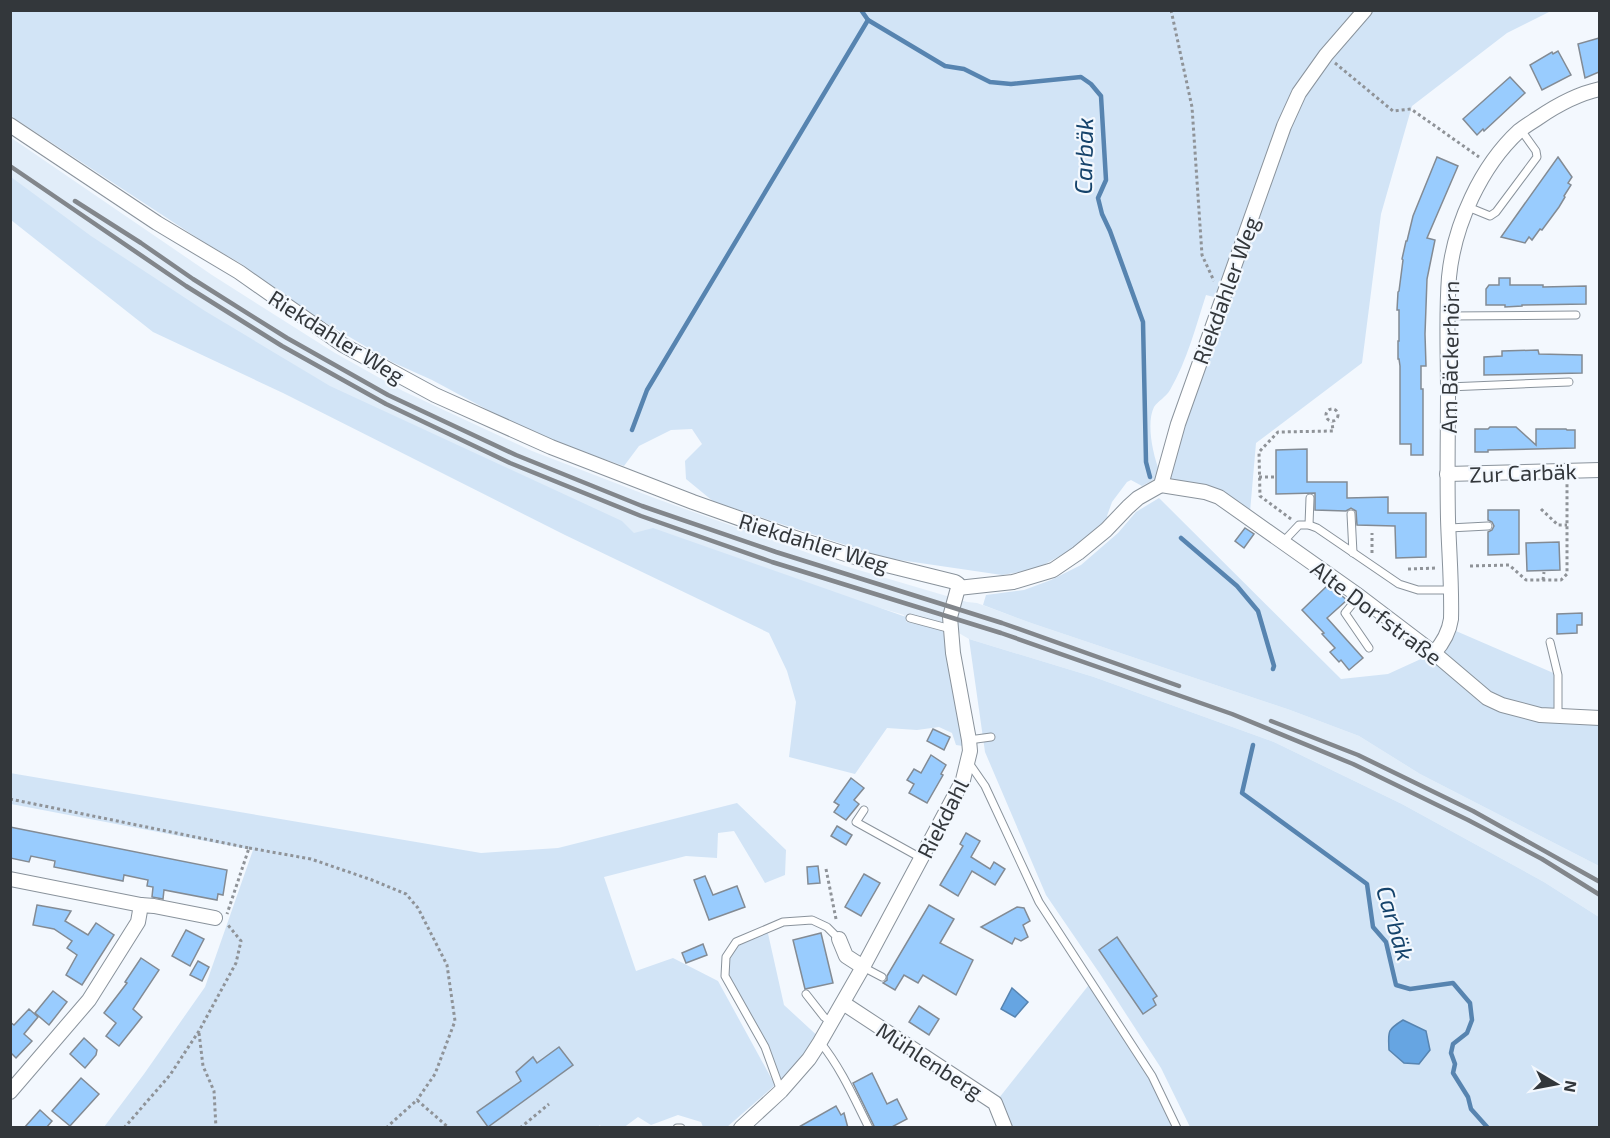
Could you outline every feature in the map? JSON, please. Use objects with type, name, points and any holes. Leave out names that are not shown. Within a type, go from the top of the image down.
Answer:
[{"type":"street","name":"Riekdahler Weg","points":[[1161,485],[1178,424],[1284,126],[1299,93],[1326,55],[1365,10]]},
{"type":"street","name":"Am Bäckerhörn","points":[[1434,653],[1444,642],[1449,628],[1447,316],[1449,274],[1457,237],[1479,185],[1490,165],[1504,147],[1521,130],[1558,105],[1599,89]]},
{"type":"street","name":"Riekdahler Weg","points":[[10,125],[157,223],[238,272],[343,345],[427,391],[551,447],[693,502],[858,558],[955,582],[958,588]]},
{"type":"street","name":"Zur Carbäk","points":[[1447,474],[1599,470]]},
{"type":"street","points":[[958,588],[1013,582],[1053,570],[1106,531],[1138,498],[1161,485]]},
{"type":"street","name":"Alte Dorfstraße","points":[[1161,485],[1205,492],[1219,497],[1359,596],[1434,653],[1487,698],[1521,711],[1599,718]]},
{"type":"street","name":"Riekdahl","points":[[741,1128],[781,1091],[809,1059],[820,1042],[863,967],[963,780],[970,751],[954,661],[950,617],[958,588]]},
{"type":"street","points":[[10,879],[215,918]]},
{"type":"street","points":[[10,1092],[89,1000],[138,921],[141,905]]},
{"type":"street","points":[[839,939],[846,956],[863,967]]},
{"type":"street","name":"Mühlenberg","points":[[843,1003],[995,1103],[1005,1128]]},
{"type":"lane","points":[[1468,207],[1490,216],[1496,212],[1537,158],[1536,151],[1521,130]]},
{"type":"lane","points":[[1447,316],[1576,315]]},
{"type":"lane","points":[[1448,387],[1569,382]]},
{"type":"lane","points":[[1309,525],[1310,498]]},
{"type":"lane","points":[[1351,514],[1353,553]]},
{"type":"lane","points":[[1283,542],[1299,525],[1309,525],[1317,528],[1399,584],[1418,590],[1450,590]]},
{"type":"lane","points":[[1449,528],[1488,526]]},
{"type":"lane","points":[[1359,596],[1345,613],[1369,648]]},
{"type":"lane","points":[[910,618],[951,629]]},
{"type":"lane","points":[[1550,642],[1558,675],[1558,716]]},
{"type":"lane","points":[[969,740],[991,737]]},
{"type":"lane","points":[[968,762],[985,786],[1039,902],[1152,1076],[1177,1128]]},
{"type":"lane","points":[[864,810],[856,822],[921,858]]},
{"type":"lane","points":[[781,1091],[765,1047],[725,976],[726,957],[736,942],[783,922],[812,920],[827,927],[839,939]]},
{"type":"lane","points":[[863,967],[882,977]]},
{"type":"lane","points":[[806,994],[824,1017],[832,1023]]},
{"type":"lane","points":[[820,1042],[831,1055],[869,1128]]},
{"type":"path","points":[[1170,10],[1192,107],[1202,255],[1222,299]]},
{"type":"path","points":[[1326,55],[1393,111],[1412,110],[1490,165]]},
{"type":"path","points":[[1331,409],[1338,413],[1336,420],[1332,422],[1326,418],[1327,411],[1331,409]]},
{"type":"path","points":[[1299,525],[1260,496],[1259,452],[1278,432],[1333,431],[1332,422]]},
{"type":"path","points":[[1470,566],[1509,566],[1526,580],[1561,580],[1567,574],[1568,470]]},
{"type":"path","points":[[1260,477],[1275,477]]},
{"type":"path","points":[[1541,509],[1558,525],[1567,525]]},
{"type":"path","points":[[1371,566],[1372,533]]},
{"type":"path","points":[[1408,569],[1450,568]]},
{"type":"path","points":[[1543,580],[1544,572]]},
{"type":"path","points":[[10,799],[311,859],[406,894],[418,908],[447,965],[455,1021],[435,1074],[417,1100],[386,1128]]},
{"type":"path","points":[[124,1128],[170,1075],[199,1031],[236,963],[241,941],[224,921],[249,848]]},
{"type":"path","points":[[826,869],[839,939]]},
{"type":"path","points":[[199,1031],[203,1066],[214,1092],[216,1128]]},
{"type":"path","points":[[417,1100],[449,1128]]},
{"type":"path","points":[[520,1128],[549,1104]]},
{"type":"shaded area","points":[[10,11],[1551,11],[1507,33],[1412,106],[1381,214],[1362,363],[1256,443],[1250,512],[1161,485],[1222,299],[1206,295],[1181,367],[1170,390],[1154,407],[1152,414],[1151,439],[1159,470],[1155,479],[1142,486],[1131,480],[1127,482],[1112,502],[1108,517],[1078,546],[1036,569],[1002,575],[886,558],[714,502],[686,479],[685,461],[702,444],[692,429],[671,430],[639,446],[624,466],[563,445],[501,417],[432,380],[392,362],[314,316],[240,263],[202,241],[11,116]]},
{"type":"shaded area","points":[[10,137],[212,275],[335,353],[403,391],[532,451],[657,499],[845,566],[977,603],[1290,710],[1359,736],[1420,774],[1599,866],[1599,917],[1544,882],[1402,804],[1274,742],[1094,677],[969,639],[957,632],[942,633],[905,627],[904,615],[627,537],[375,423],[11,200]]},
{"type":"shaded area","points":[[11,177],[91,236],[205,311],[330,386],[622,521],[634,533],[653,528],[906,617],[906,622],[943,630],[963,732],[963,746],[956,745],[952,733],[939,727],[917,730],[887,728],[855,774],[789,757],[796,702],[787,671],[769,633],[565,535],[283,393],[153,332],[11,220]]},
{"type":"shaded area","points":[[1159,498],[1341,679],[1388,674],[1434,653],[1449,628],[1558,675],[1558,716],[1599,718],[1599,866],[1420,774],[1359,736],[1290,710],[983,605],[986,595],[1024,590],[1081,565],[1118,533],[1136,512]]},
{"type":"shaded area","points":[[969,639],[1094,677],[1274,742],[1402,804],[1544,882],[1599,917],[1599,1127],[1190,1127],[1161,1068],[1046,895],[985,752]]},
{"type":"shaded area","points":[[10,773],[481,853],[558,848],[737,803],[786,850],[785,875],[765,883],[734,831],[718,833],[717,858],[686,856],[604,877],[636,971],[673,958],[718,981],[775,1085],[727,1127],[703,1127],[701,1122],[678,1115],[651,1125],[638,1117],[623,1128],[601,1127],[600,1125],[596,1128],[104,1127],[205,987],[253,850],[11,804]]},
{"type":"shaded area","points":[[767,929],[784,1005],[822,1040],[781,1091],[765,1047],[725,976],[726,957],[736,942]]},
{"type":"shaded area","points":[[1092,981],[1152,1076],[1177,1127],[1005,1127],[995,1103]]},
{"type":"water","points":[[1012,988],[1028,1002],[1015,1017],[1001,1009]]},
{"type":"water","points":[[1403,1020],[1426,1031],[1430,1050],[1419,1064],[1404,1063],[1389,1050],[1390,1032]]},
{"type":"building","points":[[1599,38],[1599,72],[1585,78],[1578,44]]},
{"type":"building","points":[[1558,51],[1571,75],[1542,90],[1530,65]]},
{"type":"building","points":[[1510,77],[1525,93],[1477,135],[1463,119]]},
{"type":"building","points":[[1437,157],[1458,166],[1427,238],[1435,240],[1427,279],[1426,366],[1421,366],[1423,455],[1411,455],[1411,444],[1400,444],[1398,292],[1402,259],[1413,216]]},
{"type":"building","points":[[1558,157],[1572,177],[1568,183],[1571,185],[1559,207],[1532,240],[1529,237],[1525,243],[1501,237]]},
{"type":"building","points":[[1499,278],[1510,278],[1510,285],[1586,286],[1586,304],[1505,307],[1505,305],[1486,305],[1486,289],[1489,285],[1499,285]]},
{"type":"building","points":[[1538,350],[1539,354],[1582,355],[1582,373],[1484,375],[1484,357],[1502,356],[1502,351]]},
{"type":"building","points":[[1516,427],[1536,445],[1536,429],[1575,430],[1575,448],[1475,452],[1475,429]]},
{"type":"building","points":[[1307,449],[1307,482],[1347,482],[1347,498],[1388,497],[1388,513],[1426,513],[1426,557],[1396,558],[1395,526],[1357,525],[1356,511],[1351,508],[1346,511],[1315,510],[1315,493],[1276,494],[1276,450]]},
{"type":"building","points":[[1488,510],[1519,510],[1519,554],[1488,555],[1488,532],[1494,526],[1488,520]]},
{"type":"building","points":[[1245,528],[1254,534],[1244,548],[1235,541]]},
{"type":"building","points":[[1559,542],[1560,570],[1527,571],[1526,543]]},
{"type":"building","points":[[1328,585],[1347,600],[1327,618],[1363,658],[1349,670],[1330,652],[1335,648],[1302,610]]},
{"type":"building","points":[[1582,613],[1582,625],[1577,625],[1577,633],[1557,634],[1557,614]]},
{"type":"building","points":[[933,729],[950,737],[944,750],[927,741]]},
{"type":"building","points":[[931,755],[946,765],[927,803],[909,793],[914,784],[907,780],[914,769],[921,773]]},
{"type":"building","points":[[851,778],[864,788],[854,800],[859,804],[846,820],[834,812],[839,805],[834,802]]},
{"type":"building","points":[[837,826],[852,835],[846,845],[831,836]]},
{"type":"building","points":[[10,827],[227,870],[223,895],[218,894],[217,900],[164,890],[163,899],[152,897],[153,887],[147,886],[148,880],[124,875],[123,881],[54,867],[55,861],[31,856],[29,862],[10,858]]},
{"type":"building","points":[[966,833],[980,841],[971,857],[990,869],[994,862],[1005,869],[995,885],[972,871],[958,896],[940,885],[963,846],[960,844]]},
{"type":"building","points":[[818,866],[820,883],[808,884],[807,867]]},
{"type":"building","points":[[864,874],[880,883],[861,916],[845,907]]},
{"type":"building","points":[[705,876],[713,895],[737,886],[745,907],[709,920],[694,880]]},
{"type":"building","points":[[37,905],[71,911],[65,921],[88,935],[96,923],[114,935],[82,985],[66,975],[77,955],[67,948],[72,941],[54,929],[33,925]]},
{"type":"building","points":[[929,905],[954,919],[940,943],[973,960],[956,995],[923,975],[918,983],[904,975],[895,990],[883,983],[887,980],[887,976]]},
{"type":"building","points":[[1017,907],[1024,908],[1030,921],[1023,925],[1028,937],[1021,941],[1015,938],[1012,944],[981,927]]},
{"type":"building","points":[[186,930],[204,939],[190,966],[172,956]]},
{"type":"building","points":[[821,933],[833,983],[805,989],[793,940]]},
{"type":"building","points":[[1117,937],[1157,996],[1153,999],[1156,1005],[1143,1014],[1099,950]]},
{"type":"building","points":[[703,944],[707,955],[686,963],[682,953]]},
{"type":"building","points":[[141,958],[159,970],[133,1009],[142,1017],[119,1046],[106,1036],[116,1023],[104,1013],[127,983],[125,982]]},
{"type":"building","points":[[198,961],[209,967],[202,981],[190,975]]},
{"type":"building","points":[[53,991],[67,1002],[49,1025],[35,1013]]},
{"type":"building","points":[[919,1006],[939,1019],[929,1035],[909,1022]]},
{"type":"building","points":[[29,1009],[38,1017],[24,1034],[32,1041],[16,1058],[10,1052],[10,1022],[14,1025]]},
{"type":"building","points":[[84,1038],[97,1050],[96,1055],[85,1068],[70,1054]]},
{"type":"building","points":[[559,1047],[573,1065],[488,1127],[477,1112],[521,1081],[516,1072],[533,1057],[537,1063]]},
{"type":"building","points":[[872,1073],[887,1104],[897,1099],[907,1119],[890,1128],[875,1128],[853,1083]]},
{"type":"building","points":[[81,1078],[99,1094],[70,1126],[52,1111]]},
{"type":"building","points":[[836,1106],[841,1115],[844,1113],[848,1128],[797,1128]]},
{"type":"building","points":[[40,1110],[52,1121],[46,1128],[24,1128]]},
{"type":"waterway","name":"Carbäk","points":[[861,10],[868,20],[945,66],[964,69],[990,82],[1011,84],[1081,77],[1091,84],[1101,96],[1106,180],[1098,198],[1143,322],[1146,462],[1150,477]]},
{"type":"waterway","points":[[632,430],[647,390],[868,20]]},
{"type":"waterway","name":"Carbäk","points":[[1181,538],[1237,586],[1258,611],[1273,669]]},
{"type":"waterway","name":"Carbäk","points":[[1253,745],[1242,793],[1367,884],[1373,927],[1386,942],[1396,985],[1410,989],[1453,983],[1470,1003],[1472,1020],[1467,1033],[1453,1044],[1451,1053],[1455,1064],[1453,1073],[1468,1097],[1471,1109],[1488,1128]]},
{"type":"railway","points":[[10,166],[186,286],[282,346],[386,404],[510,463],[641,516],[772,562],[1001,633],[1232,714],[1353,764],[1468,820],[1542,859],[1600,895]]},
{"type":"railway","points":[[75,201],[287,338],[388,395],[516,455],[642,506],[776,552],[1002,623],[1179,686]]},
{"type":"railway","points":[[1271,721],[1358,755],[1473,811],[1600,882]]}]
